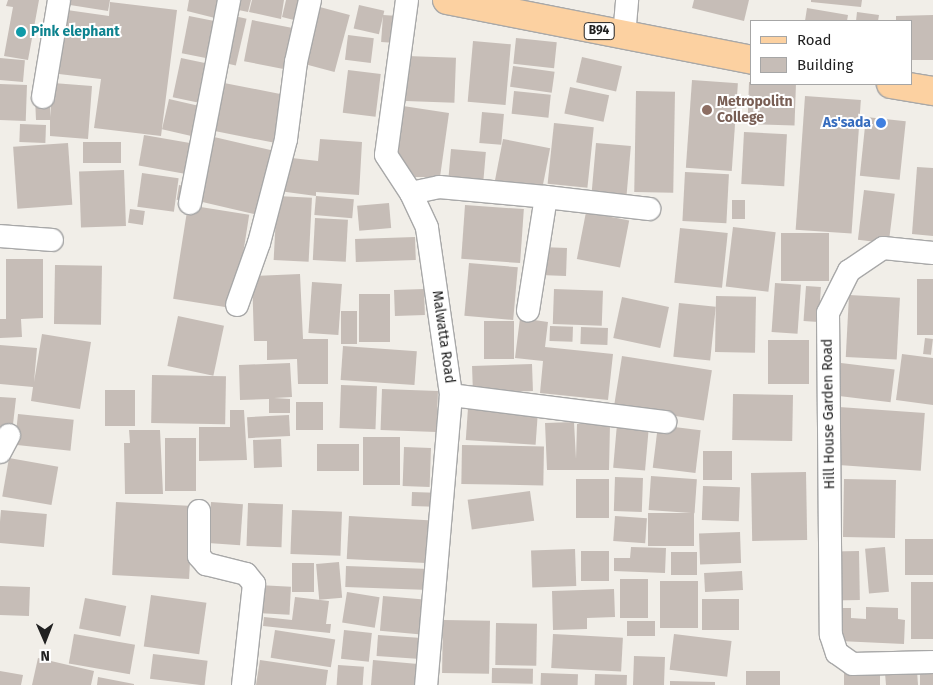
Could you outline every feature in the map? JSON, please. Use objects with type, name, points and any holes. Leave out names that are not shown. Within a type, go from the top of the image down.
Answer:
[{"type":"main road","name":"B94","points":[[447,0],[750,60]]},
{"type":"main road","points":[[897,85],[933,91]]},
{"type":"street","points":[[43,97],[59,0]]},
{"type":"street","points":[[190,203],[229,0]]},
{"type":"street","points":[[237,305],[259,243],[286,139],[296,62],[310,0]]},
{"type":"street","name":"Malwatta Road","points":[[407,0],[386,155],[411,193],[427,228],[451,396],[426,685]]},
{"type":"street","points":[[624,36],[627,0]]},
{"type":"street","points":[[411,193],[438,187],[649,209]]},
{"type":"street","points":[[528,312],[546,197]]},
{"type":"street","points":[[0,236],[52,240]]},
{"type":"street","name":"Hill House Garden Road","points":[[933,252],[884,248],[849,271],[828,314],[831,635],[837,652],[853,664],[933,662]]},
{"type":"street","points":[[451,396],[665,422]]},
{"type":"street","points":[[199,511],[198,556],[206,564],[246,574],[254,584],[243,685]]},
{"type":"building","name":"Pink elephant","points":[[8,0],[39,0],[28,60],[4,56],[13,7],[6,6]]},
{"type":"building","points":[[71,0],[110,0],[108,11],[70,5]]},
{"type":"building","points":[[189,0],[224,0],[219,19],[187,11]]},
{"type":"building","points":[[231,0],[251,0],[248,12],[229,8]]},
{"type":"building","points":[[252,0],[284,0],[281,19],[249,12]]},
{"type":"building","points":[[286,0],[308,0],[302,22],[282,17]]},
{"type":"building","points":[[694,0],[749,0],[744,21],[692,8]]},
{"type":"building","points":[[811,0],[862,0],[861,7],[811,2]]},
{"type":"building","points":[[110,2],[177,10],[161,136],[94,128],[101,79],[59,74],[67,10],[109,16]]},
{"type":"building","points":[[359,5],[384,11],[379,34],[354,28]]},
{"type":"building","points":[[316,6],[350,15],[335,72],[301,63]]},
{"type":"building","points":[[807,8],[848,15],[847,20],[805,20]]},
{"type":"building","points":[[857,12],[879,15],[878,20],[856,20]]},
{"type":"building","points":[[230,15],[247,19],[236,66],[219,62]]},
{"type":"building","points":[[383,15],[398,16],[396,43],[381,42]]},
{"type":"building","points":[[933,15],[933,60],[913,60],[913,20],[896,20],[896,16]]},
{"type":"building","points":[[189,16],[219,22],[212,59],[182,53]]},
{"type":"building","points":[[252,20],[299,29],[291,70],[244,61]]},
{"type":"building","points":[[348,35],[374,38],[371,63],[345,60]]},
{"type":"building","points":[[516,38],[557,42],[554,68],[513,64]]},
{"type":"building","points":[[473,41],[511,44],[506,105],[468,102]]},
{"type":"building","points":[[407,56],[456,58],[454,103],[405,101]]},
{"type":"building","points":[[582,57],[622,66],[616,92],[576,82]]},
{"type":"building","points":[[0,58],[25,60],[23,82],[0,80]]},
{"type":"building","points":[[181,58],[213,65],[205,104],[173,97]]},
{"type":"building","points":[[513,66],[555,72],[552,93],[510,87]]},
{"type":"building","points":[[348,70],[381,74],[376,117],[343,113]]},
{"type":"building","points":[[692,80],[738,83],[732,171],[686,168]]},
{"type":"building","points":[[749,82],[750,85],[796,85],[795,126],[748,124]]},
{"type":"building","points":[[53,83],[92,86],[88,139],[50,136],[50,120],[36,120],[35,98],[50,97],[50,117]]},
{"type":"building","points":[[224,83],[288,95],[278,144],[215,131]]},
{"type":"building","points":[[0,84],[27,85],[26,121],[0,120]]},
{"type":"building","points":[[570,87],[609,95],[604,122],[564,113]]},
{"type":"building","points":[[514,91],[551,95],[548,118],[512,114]]},
{"type":"building","points":[[636,91],[675,92],[673,193],[634,192]]},
{"type":"building","points":[[805,96],[861,100],[852,234],[796,230]]},
{"type":"building","points":[[169,99],[207,108],[200,138],[162,129]]},
{"type":"building","points":[[403,106],[449,113],[440,177],[415,177],[396,150]]},
{"type":"building","points":[[482,112],[504,114],[501,145],[479,143]]},
{"type":"building","points":[[866,117],[906,121],[900,180],[860,176]]},
{"type":"building","points":[[554,123],[594,127],[587,188],[548,184]]},
{"type":"building","points":[[20,124],[46,125],[45,143],[19,142]]},
{"type":"building","points":[[744,132],[787,134],[784,186],[741,184]]},
{"type":"building","points":[[144,135],[194,144],[189,174],[139,166]]},
{"type":"building","points":[[214,137],[278,152],[263,216],[199,201]]},
{"type":"building","points":[[320,139],[362,142],[359,195],[316,192],[316,196],[279,191],[283,157],[318,161]]},
{"type":"building","points":[[503,139],[550,148],[542,190],[495,181]]},
{"type":"building","points":[[83,142],[121,142],[121,163],[83,163]]},
{"type":"building","points":[[68,143],[72,205],[17,209],[13,147]]},
{"type":"building","points":[[596,143],[631,146],[626,198],[591,195]]},
{"type":"building","points":[[451,149],[486,152],[483,185],[448,182]]},
{"type":"building","points":[[917,167],[933,168],[933,236],[912,234]]},
{"type":"building","points":[[124,170],[126,226],[81,228],[79,172]]},
{"type":"building","points":[[685,172],[729,174],[726,223],[682,221]]},
{"type":"building","points":[[142,173],[179,178],[174,212],[137,207]]},
{"type":"building","points":[[179,185],[192,187],[189,202],[177,200]]},
{"type":"building","points":[[864,190],[895,194],[889,243],[858,240]]},
{"type":"building","points":[[277,196],[312,198],[309,262],[274,260]]},
{"type":"building","points":[[316,196],[354,199],[352,218],[314,215]]},
{"type":"building","points":[[732,200],[745,200],[745,219],[732,219]]},
{"type":"building","points":[[389,203],[391,228],[359,231],[357,206]]},
{"type":"building","points":[[188,205],[249,215],[234,309],[173,299]]},
{"type":"building","points":[[465,205],[524,209],[520,263],[461,259]]},
{"type":"building","points":[[130,209],[145,211],[143,225],[128,223]]},
{"type":"building","points":[[586,212],[629,220],[620,268],[577,259]]},
{"type":"building","points":[[315,218],[348,220],[346,262],[313,260]]},
{"type":"building","points":[[733,227],[776,232],[768,292],[726,287]]},
{"type":"building","points":[[680,228],[728,233],[722,288],[674,283]]},
{"type":"building","points":[[781,233],[829,233],[829,281],[781,281]]},
{"type":"building","points":[[415,237],[416,260],[356,262],[355,239]]},
{"type":"building","points":[[541,247],[567,248],[566,276],[540,275]]},
{"type":"building","points":[[6,259],[43,259],[43,318],[21,319],[22,337],[0,338],[0,319],[6,319]]},
{"type":"building","points":[[469,263],[518,267],[513,320],[464,316]]},
{"type":"building","points":[[55,265],[102,266],[101,325],[54,324]]},
{"type":"building","points":[[300,274],[303,339],[328,339],[328,384],[298,384],[297,359],[267,360],[267,341],[254,341],[252,276]]},
{"type":"building","points":[[917,279],[933,279],[933,335],[917,335]]},
{"type":"building","points":[[312,282],[342,284],[338,335],[308,333]]},
{"type":"building","points":[[775,283],[801,285],[798,334],[772,332]]},
{"type":"building","points":[[806,286],[821,287],[819,322],[804,321]]},
{"type":"building","points":[[424,289],[425,315],[395,316],[394,290]]},
{"type":"building","points":[[554,289],[603,291],[602,326],[553,324]]},
{"type":"building","points":[[359,294],[390,294],[390,342],[359,342]]},
{"type":"building","points":[[849,295],[900,298],[897,360],[846,357]]},
{"type":"building","points":[[716,296],[756,297],[755,353],[715,352]]},
{"type":"building","points":[[622,297],[669,307],[660,348],[613,338]]},
{"type":"building","points":[[679,303],[716,307],[710,361],[673,357]]},
{"type":"building","points":[[341,311],[357,311],[357,344],[341,344]]},
{"type":"building","points":[[178,316],[224,326],[213,376],[167,366]]},
{"type":"building","points":[[520,318],[548,322],[545,347],[613,354],[608,400],[540,393],[543,361],[515,358]]},
{"type":"building","points":[[484,321],[514,321],[514,359],[484,359]]},
{"type":"building","points":[[550,326],[573,327],[572,342],[549,341]]},
{"type":"building","points":[[581,327],[608,328],[607,345],[580,344]]},
{"type":"building","points":[[42,334],[91,342],[80,409],[31,401],[33,387],[0,384],[0,345],[37,348],[34,382]]},
{"type":"building","points":[[925,338],[933,339],[931,355],[923,354]]},
{"type":"building","points":[[768,340],[809,340],[809,384],[768,384]]},
{"type":"building","points":[[343,346],[417,351],[414,385],[341,380]]},
{"type":"building","points":[[902,354],[933,358],[933,405],[896,400]]},
{"type":"building","points":[[622,356],[712,370],[704,421],[614,406]]},
{"type":"building","points":[[290,363],[292,397],[274,398],[290,399],[290,413],[269,413],[269,399],[240,400],[239,365]]},
{"type":"building","points":[[841,363],[895,370],[891,402],[837,396]]},
{"type":"building","points":[[532,364],[533,391],[473,393],[472,366]]},
{"type":"building","points":[[152,375],[226,376],[225,424],[151,423]]},
{"type":"building","points":[[341,385],[377,386],[375,429],[339,428]]},
{"type":"building","points":[[382,389],[438,391],[437,432],[381,430]]},
{"type":"building","points":[[105,390],[135,390],[135,426],[105,426]]},
{"type":"building","points":[[733,394],[793,395],[792,441],[732,440]]},
{"type":"building","points":[[0,397],[16,398],[11,442],[0,441]]},
{"type":"building","points":[[296,402],[323,402],[323,430],[296,430]]},
{"type":"building","points":[[839,407],[925,413],[921,471],[835,465]]},
{"type":"building","points":[[468,408],[538,413],[536,445],[466,440]]},
{"type":"building","points":[[230,410],[244,410],[247,460],[199,461],[199,427],[230,427]]},
{"type":"building","points":[[18,414],[74,420],[70,451],[15,445]]},
{"type":"building","points":[[289,415],[290,436],[248,438],[247,417]]},
{"type":"building","points":[[574,422],[576,459],[577,424],[610,424],[609,470],[547,470],[545,423]]},
{"type":"building","points":[[617,424],[649,427],[645,471],[613,468]]},
{"type":"building","points":[[658,425],[701,430],[695,473],[653,468]]},
{"type":"building","points":[[129,430],[160,430],[163,494],[125,494],[124,443],[130,443]]},
{"type":"building","points":[[363,437],[400,437],[400,485],[363,485]]},
{"type":"building","points":[[165,438],[196,438],[196,491],[165,491]]},
{"type":"building","points":[[281,439],[282,467],[254,468],[253,440]]},
{"type":"building","points":[[317,444],[359,444],[359,471],[317,471]]},
{"type":"building","points":[[462,445],[544,446],[543,485],[461,484]]},
{"type":"building","points":[[404,447],[431,448],[430,487],[403,486]]},
{"type":"building","points":[[703,451],[732,451],[732,480],[703,480]]},
{"type":"building","points":[[9,458],[58,467],[51,505],[2,496]]},
{"type":"building","points":[[806,472],[807,540],[752,541],[751,473]]},
{"type":"building","points":[[651,476],[697,479],[695,513],[649,510]]},
{"type":"building","points":[[615,477],[643,478],[642,512],[614,511]]},
{"type":"building","points":[[576,479],[609,479],[609,518],[576,518]]},
{"type":"building","points":[[844,479],[896,480],[895,538],[843,537]]},
{"type":"building","points":[[703,486],[740,487],[739,521],[702,520]]},
{"type":"building","points":[[530,491],[534,521],[472,529],[468,500]]},
{"type":"building","points":[[412,492],[435,493],[434,507],[412,506]]},
{"type":"building","points":[[116,502],[193,506],[189,579],[112,575]]},
{"type":"building","points":[[211,502],[243,504],[240,545],[208,543]]},
{"type":"building","points":[[248,503],[283,504],[281,547],[246,546]]},
{"type":"building","points":[[1,510],[47,514],[44,547],[0,543]]},
{"type":"building","points":[[292,510],[342,512],[340,556],[290,554]]},
{"type":"building","points":[[648,513],[694,513],[694,546],[648,546]]},
{"type":"building","points":[[349,516],[433,520],[431,563],[347,559]]},
{"type":"building","points":[[615,516],[647,518],[645,543],[613,541]]},
{"type":"building","points":[[740,532],[741,563],[700,564],[699,533]]},
{"type":"building","points":[[905,539],[933,539],[933,575],[905,575]]},
{"type":"building","points":[[631,547],[666,548],[665,573],[614,571],[614,558],[630,558]]},
{"type":"building","points":[[885,547],[889,592],[869,594],[865,549]]},
{"type":"building","points":[[575,549],[576,586],[532,588],[531,551]]},
{"type":"building","points":[[581,551],[609,551],[609,581],[581,581]]},
{"type":"building","points":[[832,551],[859,551],[860,600],[833,600]]},
{"type":"building","points":[[671,552],[697,552],[697,575],[671,575]]},
{"type":"building","points":[[339,562],[342,598],[319,600],[316,564]]},
{"type":"building","points":[[292,563],[314,563],[314,592],[292,592]]},
{"type":"building","points":[[346,566],[430,569],[429,590],[345,587]]},
{"type":"building","points":[[742,571],[743,590],[705,592],[704,573]]},
{"type":"building","points":[[620,579],[648,579],[648,618],[620,618]]},
{"type":"building","points":[[660,581],[698,581],[698,628],[660,628]]},
{"type":"building","points":[[911,582],[933,582],[933,639],[911,639]]},
{"type":"building","points":[[258,585],[291,587],[289,615],[257,613]]},
{"type":"building","points":[[0,586],[30,587],[29,616],[0,615]]},
{"type":"building","points":[[614,589],[615,617],[587,618],[587,629],[553,630],[552,591]]},
{"type":"building","points":[[347,592],[380,597],[375,628],[342,623]]},
{"type":"building","points":[[151,595],[206,603],[199,654],[144,646]]},
{"type":"building","points":[[383,596],[430,600],[427,635],[380,631]]},
{"type":"building","points":[[295,597],[329,601],[326,624],[331,624],[330,633],[263,626],[264,617],[292,620]]},
{"type":"building","points":[[85,598],[126,606],[120,636],[79,628]]},
{"type":"building","points":[[702,599],[739,599],[739,630],[702,630]]},
{"type":"building","points":[[866,607],[898,608],[898,619],[905,620],[904,644],[839,641],[840,608],[851,608],[851,618],[866,619]]},
{"type":"building","points":[[443,620],[490,621],[489,674],[442,673]]},
{"type":"building","points":[[627,621],[655,621],[655,636],[627,636]]},
{"type":"building","points":[[496,623],[537,624],[536,666],[495,665]]},
{"type":"building","points":[[275,630],[335,640],[331,667],[271,658]]},
{"type":"building","points":[[344,630],[372,633],[369,662],[341,659]]},
{"type":"building","points":[[74,634],[135,645],[130,674],[69,664]]},
{"type":"building","points":[[553,634],[623,638],[621,672],[551,668]]},
{"type":"building","points":[[674,634],[732,641],[727,677],[670,670]]},
{"type":"building","points":[[378,635],[422,638],[420,659],[377,656]]},
{"type":"building","points":[[153,654],[208,661],[205,685],[150,679]]},
{"type":"building","points":[[634,656],[665,657],[664,685],[633,685]]},
{"type":"building","points":[[38,658],[94,671],[91,685],[32,685]]},
{"type":"building","points":[[260,660],[328,670],[326,685],[256,685]]},
{"type":"building","points":[[373,660],[418,664],[416,685],[371,685]]},
{"type":"building","points":[[338,665],[364,667],[363,685],[337,685]]},
{"type":"building","points":[[492,668],[533,669],[533,684],[492,683]]},
{"type":"building","points":[[844,669],[880,669],[880,685],[844,685]]},
{"type":"building","points":[[0,671],[23,675],[21,685],[0,685]]},
{"type":"building","points":[[746,671],[780,671],[780,685],[746,685]]},
{"type":"building","points":[[917,671],[918,685],[886,685],[885,673]]},
{"type":"building","points":[[541,673],[578,674],[578,685],[541,685]]},
{"type":"building","points":[[595,674],[627,675],[627,685],[595,685]]},
{"type":"building","points":[[920,674],[933,674],[933,685],[920,685]]},
{"type":"building","points":[[98,677],[134,684],[134,685],[97,685]]},
{"type":"building","points":[[670,681],[715,682],[715,685],[670,685]]},
{"type":"place","name":"Pink elephant","points":[[21,32]]},
{"type":"place","name":"Metropolitn College","points":[[707,110]]},
{"type":"place","name":"As'sada","points":[[881,123]]}]
